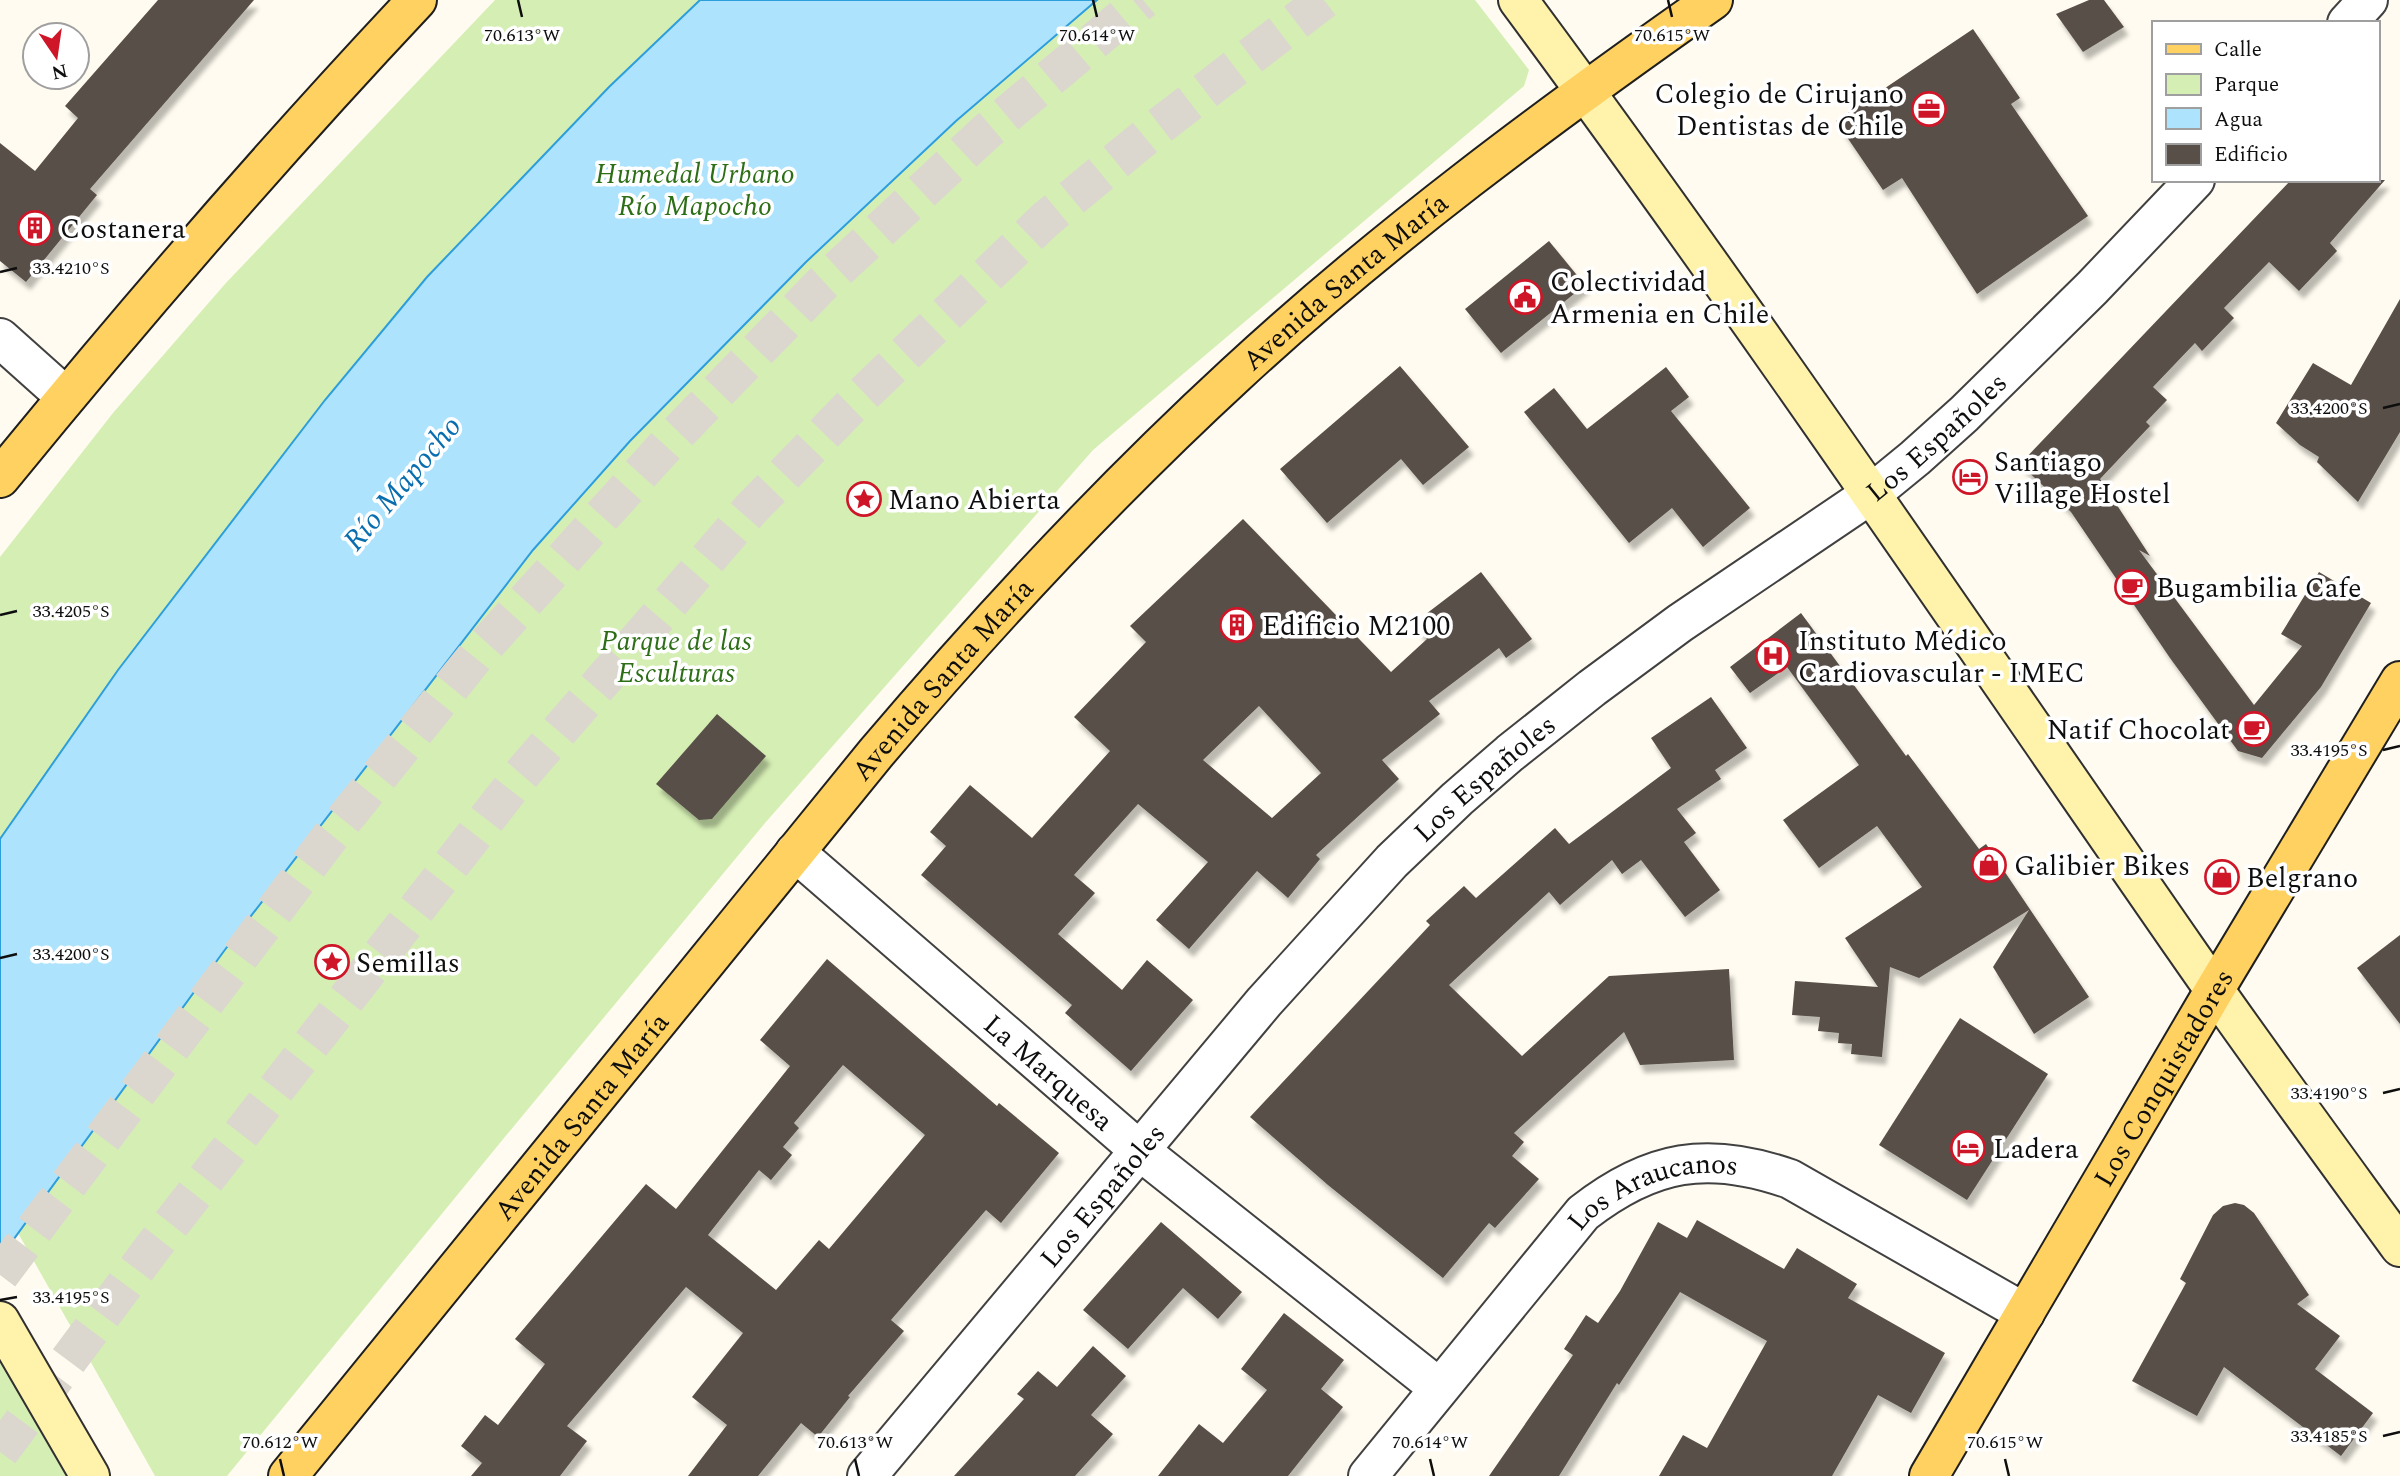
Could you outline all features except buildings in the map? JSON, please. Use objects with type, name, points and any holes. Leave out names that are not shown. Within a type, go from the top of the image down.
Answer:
[{"type":"main road","points":[[0,478],[253,178],[417,0]]},
{"type":"main road","points":[[1518,0],[1585,90],[1871,494],[2215,989],[2400,1247]]},
{"type":"main road","name":"Avenida Santa María","points":[[288,1476],[795,852],[960,654],[1047,560],[1137,468],[1237,373],[1340,283],[1447,196],[1585,90],[1713,0]]},
{"type":"main road","name":"Los Conquistadores","points":[[1929,1476],[2215,989],[2400,681]]},
{"type":"main road","points":[[0,1321],[90,1476]]},
{"type":"street","points":[[2349,21],[2368,0]]},
{"type":"street","name":"Los Españoles","points":[[867,1476],[1264,1002],[1392,861],[1510,753],[1592,688],[1680,623],[1871,494],[1915,458],[1964,414],[2092,288],[2193,182]]},
{"type":"street","points":[[0,338],[66,397]]},
{"type":"street","name":"La Marquesa","points":[[795,852],[1139,1150],[1439,1388]]},
{"type":"street","name":"Los Araucanos","points":[[1368,1476],[1583,1213],[1632,1180],[1660,1170],[1689,1164],[1723,1163],[1757,1168],[1790,1179],[2025,1313]]},
{"type":"green space","points":[[495,0],[700,0],[609,87],[427,277],[325,400],[118,670],[0,839],[0,557],[113,413],[225,284]]},
{"type":"green space","name":"Parque de las Esculturas","points":[[1097,0],[1475,0],[1529,70],[1524,86],[1093,450],[765,823],[227,1476],[155,1476],[18,1233],[305,844],[484,609],[535,547],[667,402],[805,262],[949,128]]},
{"type":"green space","points":[[0,1360],[69,1474],[70,1476],[0,1476]]},
{"type":"water","name":"Humedal Urbano Río Mapocho","points":[[700,0],[1097,0],[956,121],[806,262],[630,441],[533,550],[224,951],[0,1258],[0,839],[118,670],[325,400],[427,277],[609,87]]},
{"type":"tunnel","points":[[0,1275],[330,837],[475,657],[668,443],[823,283],[986,132],[1143,0]]},
{"type":"tunnel","points":[[0,1452],[153,1247],[521,775],[750,510],[850,407],[1046,219],[1149,134],[1324,0]]},
{"type":"place","name":"Colegio de Cirujano Dentistas de Chile","points":[[1929,109]]},
{"type":"place","name":"Costanera","points":[[35,228]]},
{"type":"place","name":"Colectividad Armenia en Chile","points":[[1525,297]]},
{"type":"place","name":"Santiago Village Hostel","points":[[1970,477]]},
{"type":"place","name":"Mano Abierta","points":[[864,499]]},
{"type":"place","name":"Bugambilia Cafe","points":[[2132,587]]},
{"type":"place","name":"Edificio M2100","points":[[1237,625]]},
{"type":"place","name":"Instituto Médico Cardiovascular - IMEC","points":[[1773,656]]},
{"type":"place","name":"Natif Chocolat","points":[[2254,729]]},
{"type":"place","name":"Galibier Bikes","points":[[1989,865]]},
{"type":"place","name":"Belgrano","points":[[2222,877]]},
{"type":"place","name":"Semillas","points":[[332,962]]},
{"type":"place","name":"Ladera","points":[[1968,1148]]},
{"type":"water label","name":"Río Mapocho","points":[[402,483]]}]
